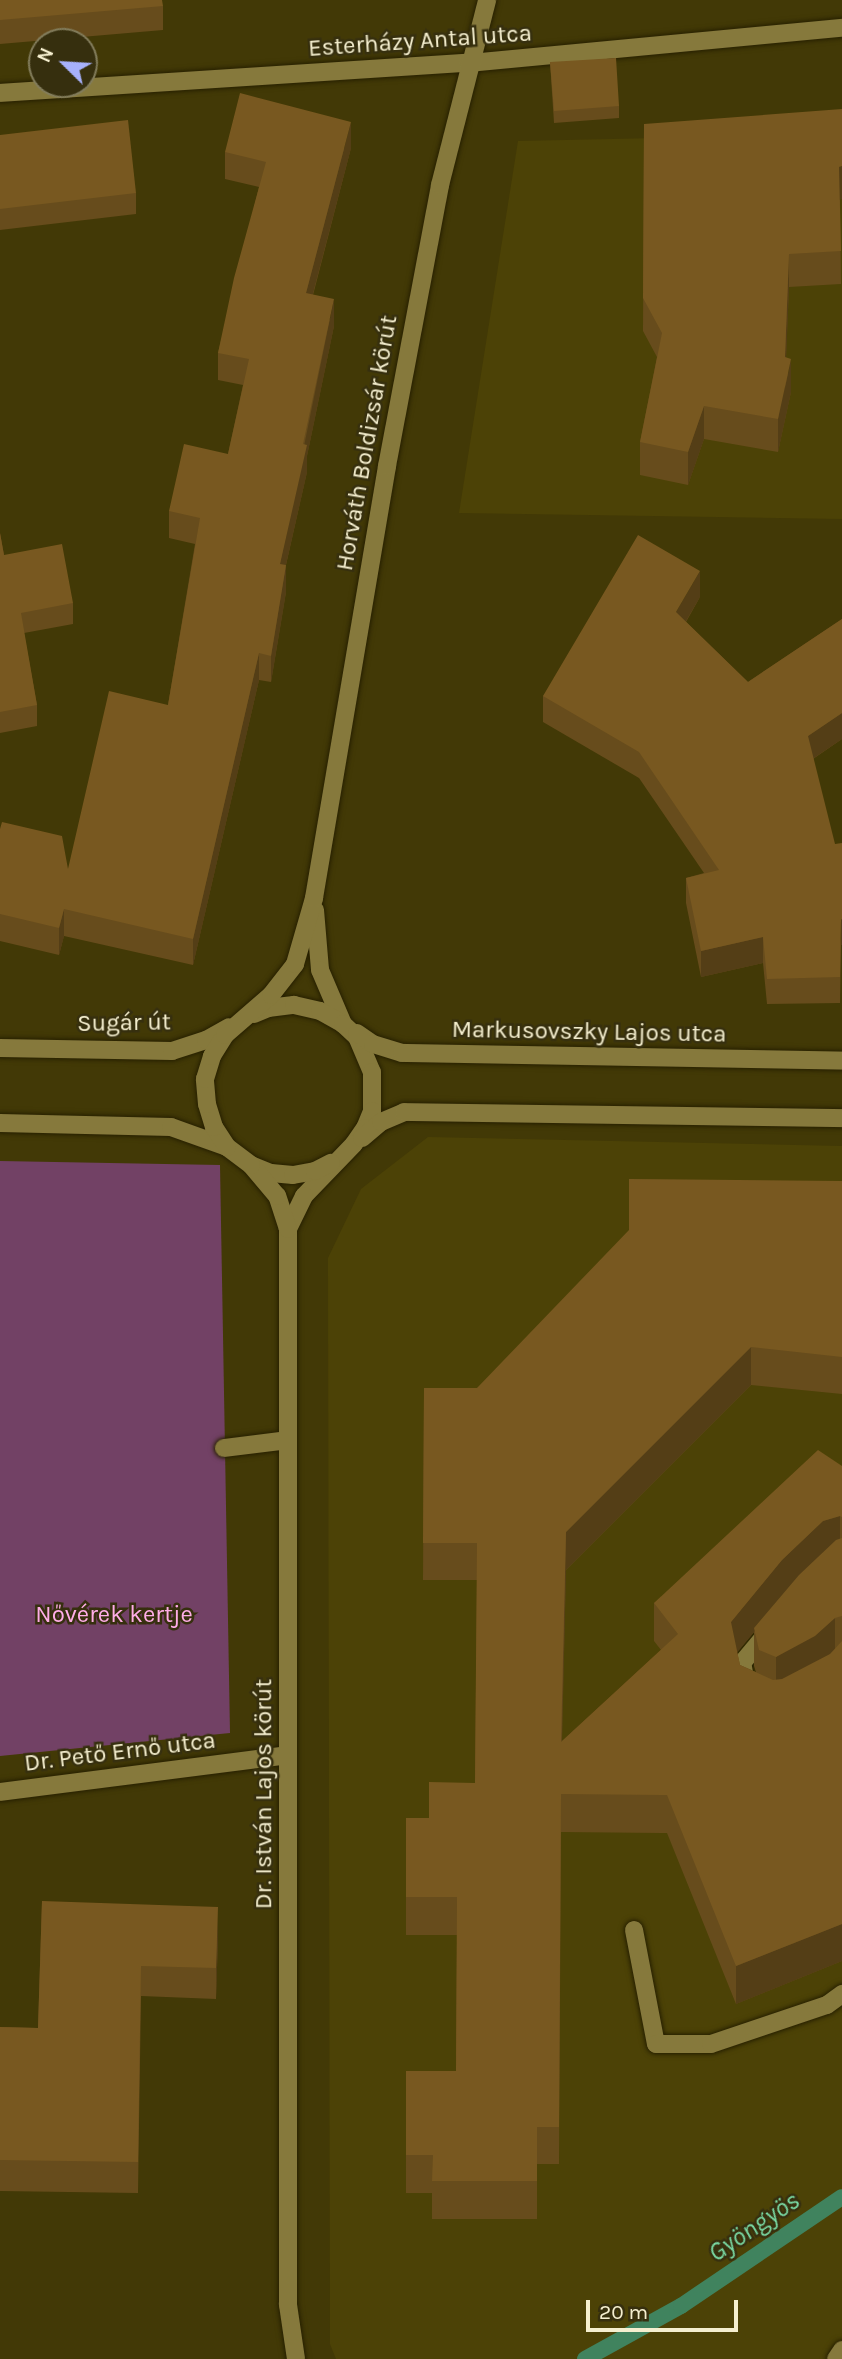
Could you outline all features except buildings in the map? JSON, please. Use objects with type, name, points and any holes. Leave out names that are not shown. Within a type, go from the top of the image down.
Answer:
[{"type":"street","name":"Horváth Boldizsár körút","points":[[314,898],[389,453],[440,185],[487,0]]},
{"type":"street","name":"Esterházy Antal utca","points":[[0,93],[469,63],[842,28]]},
{"type":"street","name":"Dr. István Lajos körút","points":[[296,2359],[288,2291],[288,1229],[277,1196],[251,1165],[227,1147],[214,1127],[207,1104],[205,1079],[212,1056],[225,1035],[271,995],[295,964],[314,898]]},
{"type":"street","name":"Dr. István Lajos körút","points":[[288,1229],[304,1196],[354,1144],[372,1111],[372,1072],[367,1054],[343,1024],[320,970],[314,898]]},
{"type":"street","name":"Dr. István Lajos körút","points":[[243,1019],[268,1008],[294,1005],[320,1011],[343,1024]]},
{"type":"street","name":"Sugár út","points":[[0,1048],[172,1051],[206,1040],[243,1019]]},
{"type":"street","name":"Markusovszky Lajos utca","points":[[343,1024],[373,1044],[402,1053],[842,1061]]},
{"type":"street","points":[[354,1144],[381,1122],[404,1112],[842,1118]]},
{"type":"street","points":[[0,1123],[172,1127],[227,1147]]},
{"type":"street","name":"Dr. István Lajos körút","points":[[251,1165],[271,1173],[293,1175],[315,1171],[334,1162]]},
{"type":"street","points":[[225,1448],[288,1440]]},
{"type":"street","points":[[758,1700],[749,1696],[742,1663],[783,1614]]},
{"type":"street","name":"Dr. Pető Ernő utca","points":[[0,1792],[288,1755]]},
{"type":"street","points":[[634,1930],[656,2044],[711,2045],[827,2005],[842,1994]]},
{"type":"street","points":[[836,2359],[842,2350]]},
{"type":"shaded area","points":[[842,134],[842,519],[459,513],[518,141]]},
{"type":"shaded area","points":[[428,1137],[842,1146],[842,2359],[336,2359],[330,2344],[328,1258],[361,1189]]},
{"type":"green space","name":"Nővérek kertje","points":[[0,1161],[220,1165],[230,1733],[0,1756]]},
{"type":"waterway","name":"Gyöngyös","points":[[585,2359],[681,2306],[842,2197]]}]
